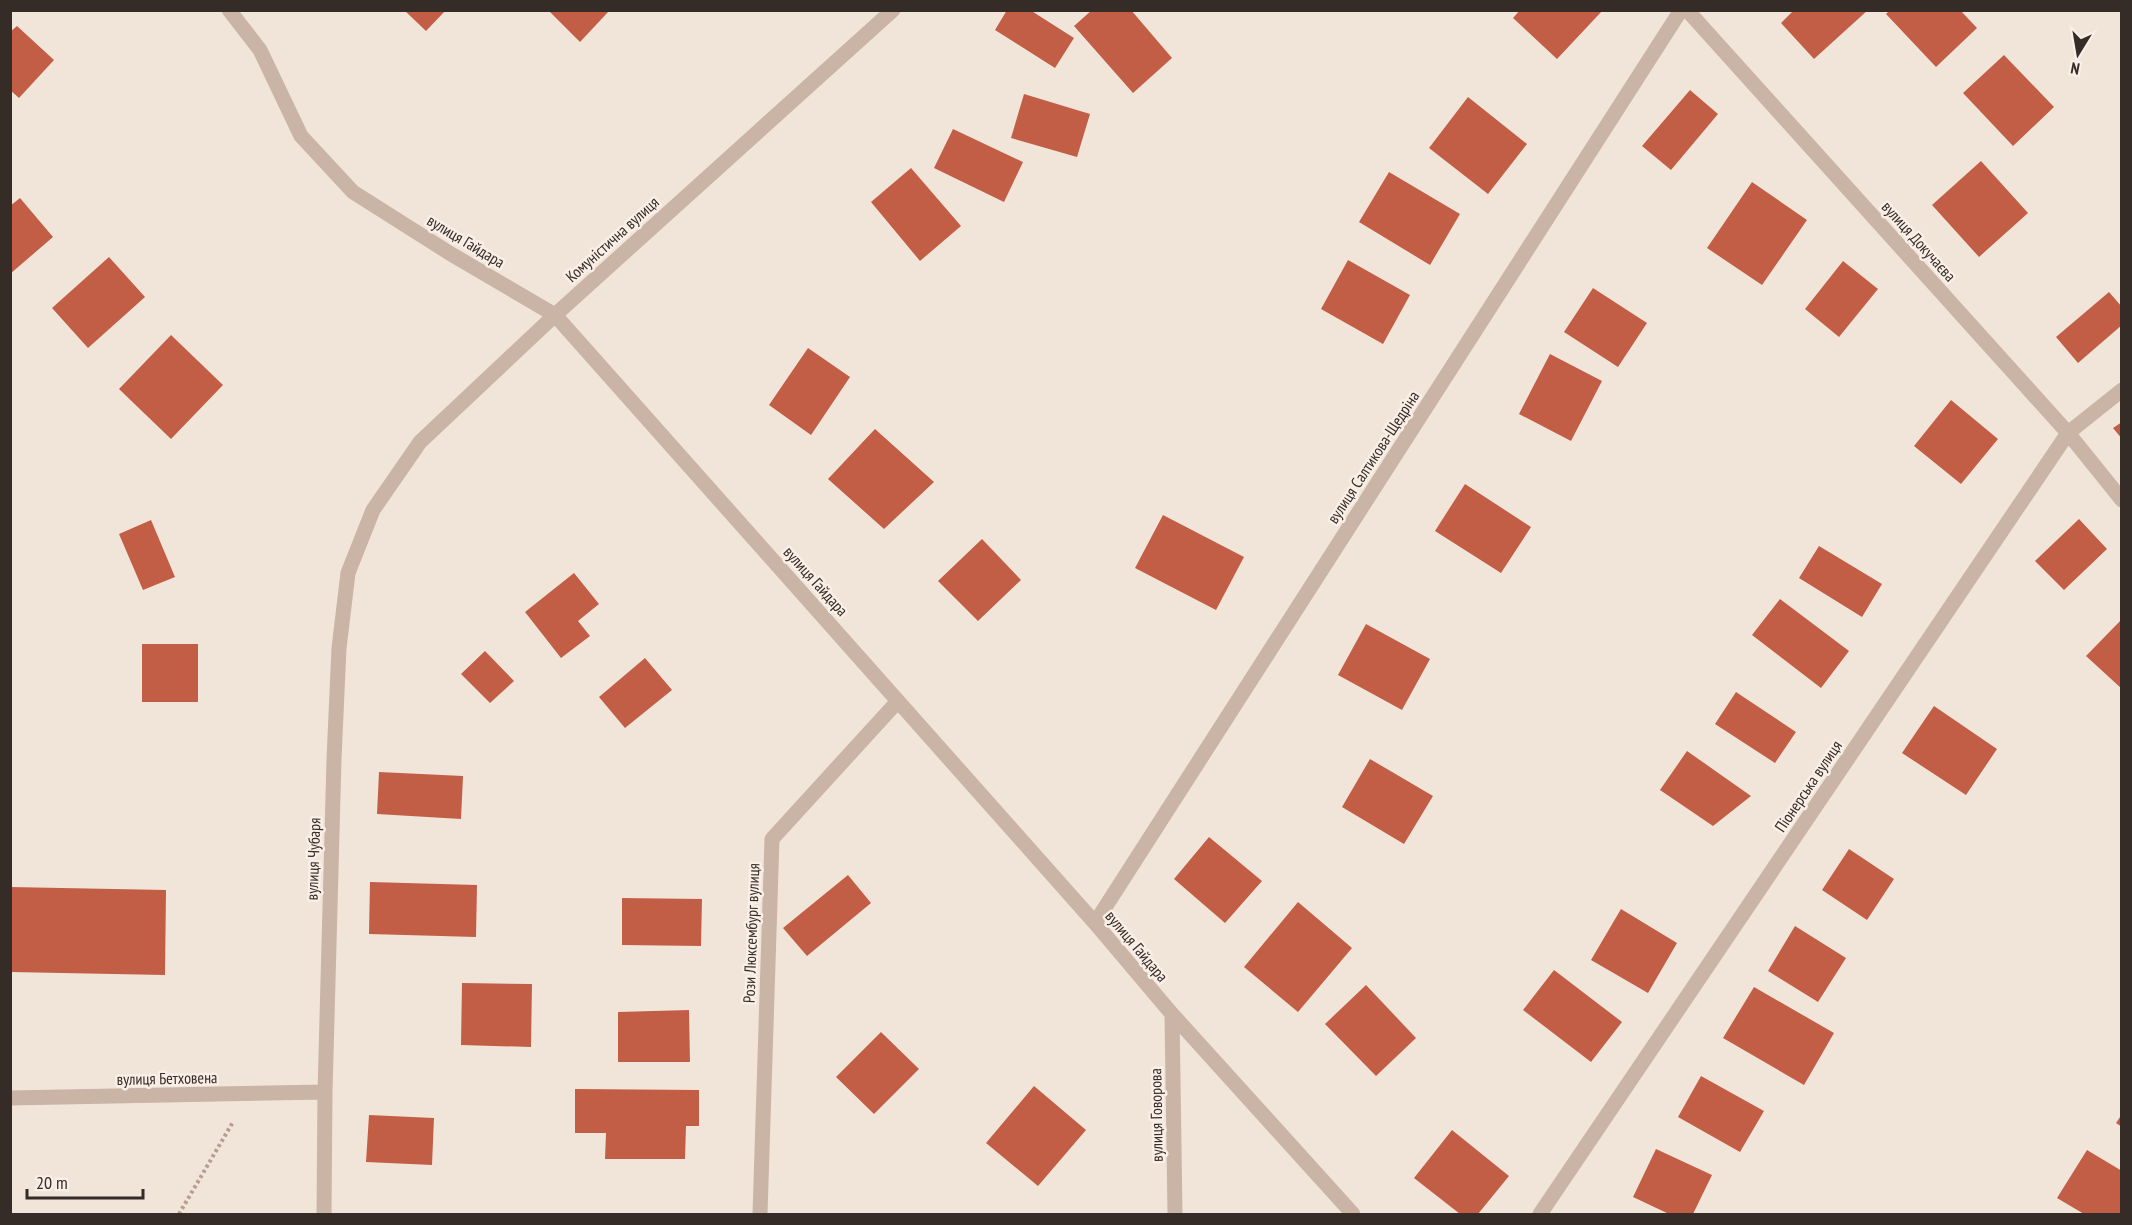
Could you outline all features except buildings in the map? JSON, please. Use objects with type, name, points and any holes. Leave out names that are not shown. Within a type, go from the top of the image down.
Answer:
[{"type":"street","name":"вулиця Гайдара","points":[[229,10],[260,50],[301,136],[353,192],[451,254],[555,315],[1095,923],[1172,1014],[1353,1215]]},
{"type":"street","name":"Комуністична вулиця","points":[[373,510],[420,442],[555,315],[893,10]]},
{"type":"street","name":"вулиця Салтикова-Щедріна","points":[[1095,923],[1681,10]]},
{"type":"street","name":"вулиця Докучаєва","points":[[1687,10],[2068,433],[2121,500]]},
{"type":"street","name":"Піонерська вулиця","points":[[1540,1215],[2068,433],[2121,390]]},
{"type":"street","name":"вулиця Чубаря","points":[[324,1215],[333,771],[339,648],[348,573],[373,510]]},
{"type":"street","name":"Рози Люксембург вулиця","points":[[760,1215],[772,839],[898,701]]},
{"type":"street","name":"вулиця Говорова","points":[[1172,1014],[1175,1215]]},
{"type":"street","name":"вулиця Бетховена","points":[[10,1098],[325,1092]]},
{"type":"path","points":[[179,1215],[249,1095]]}]
